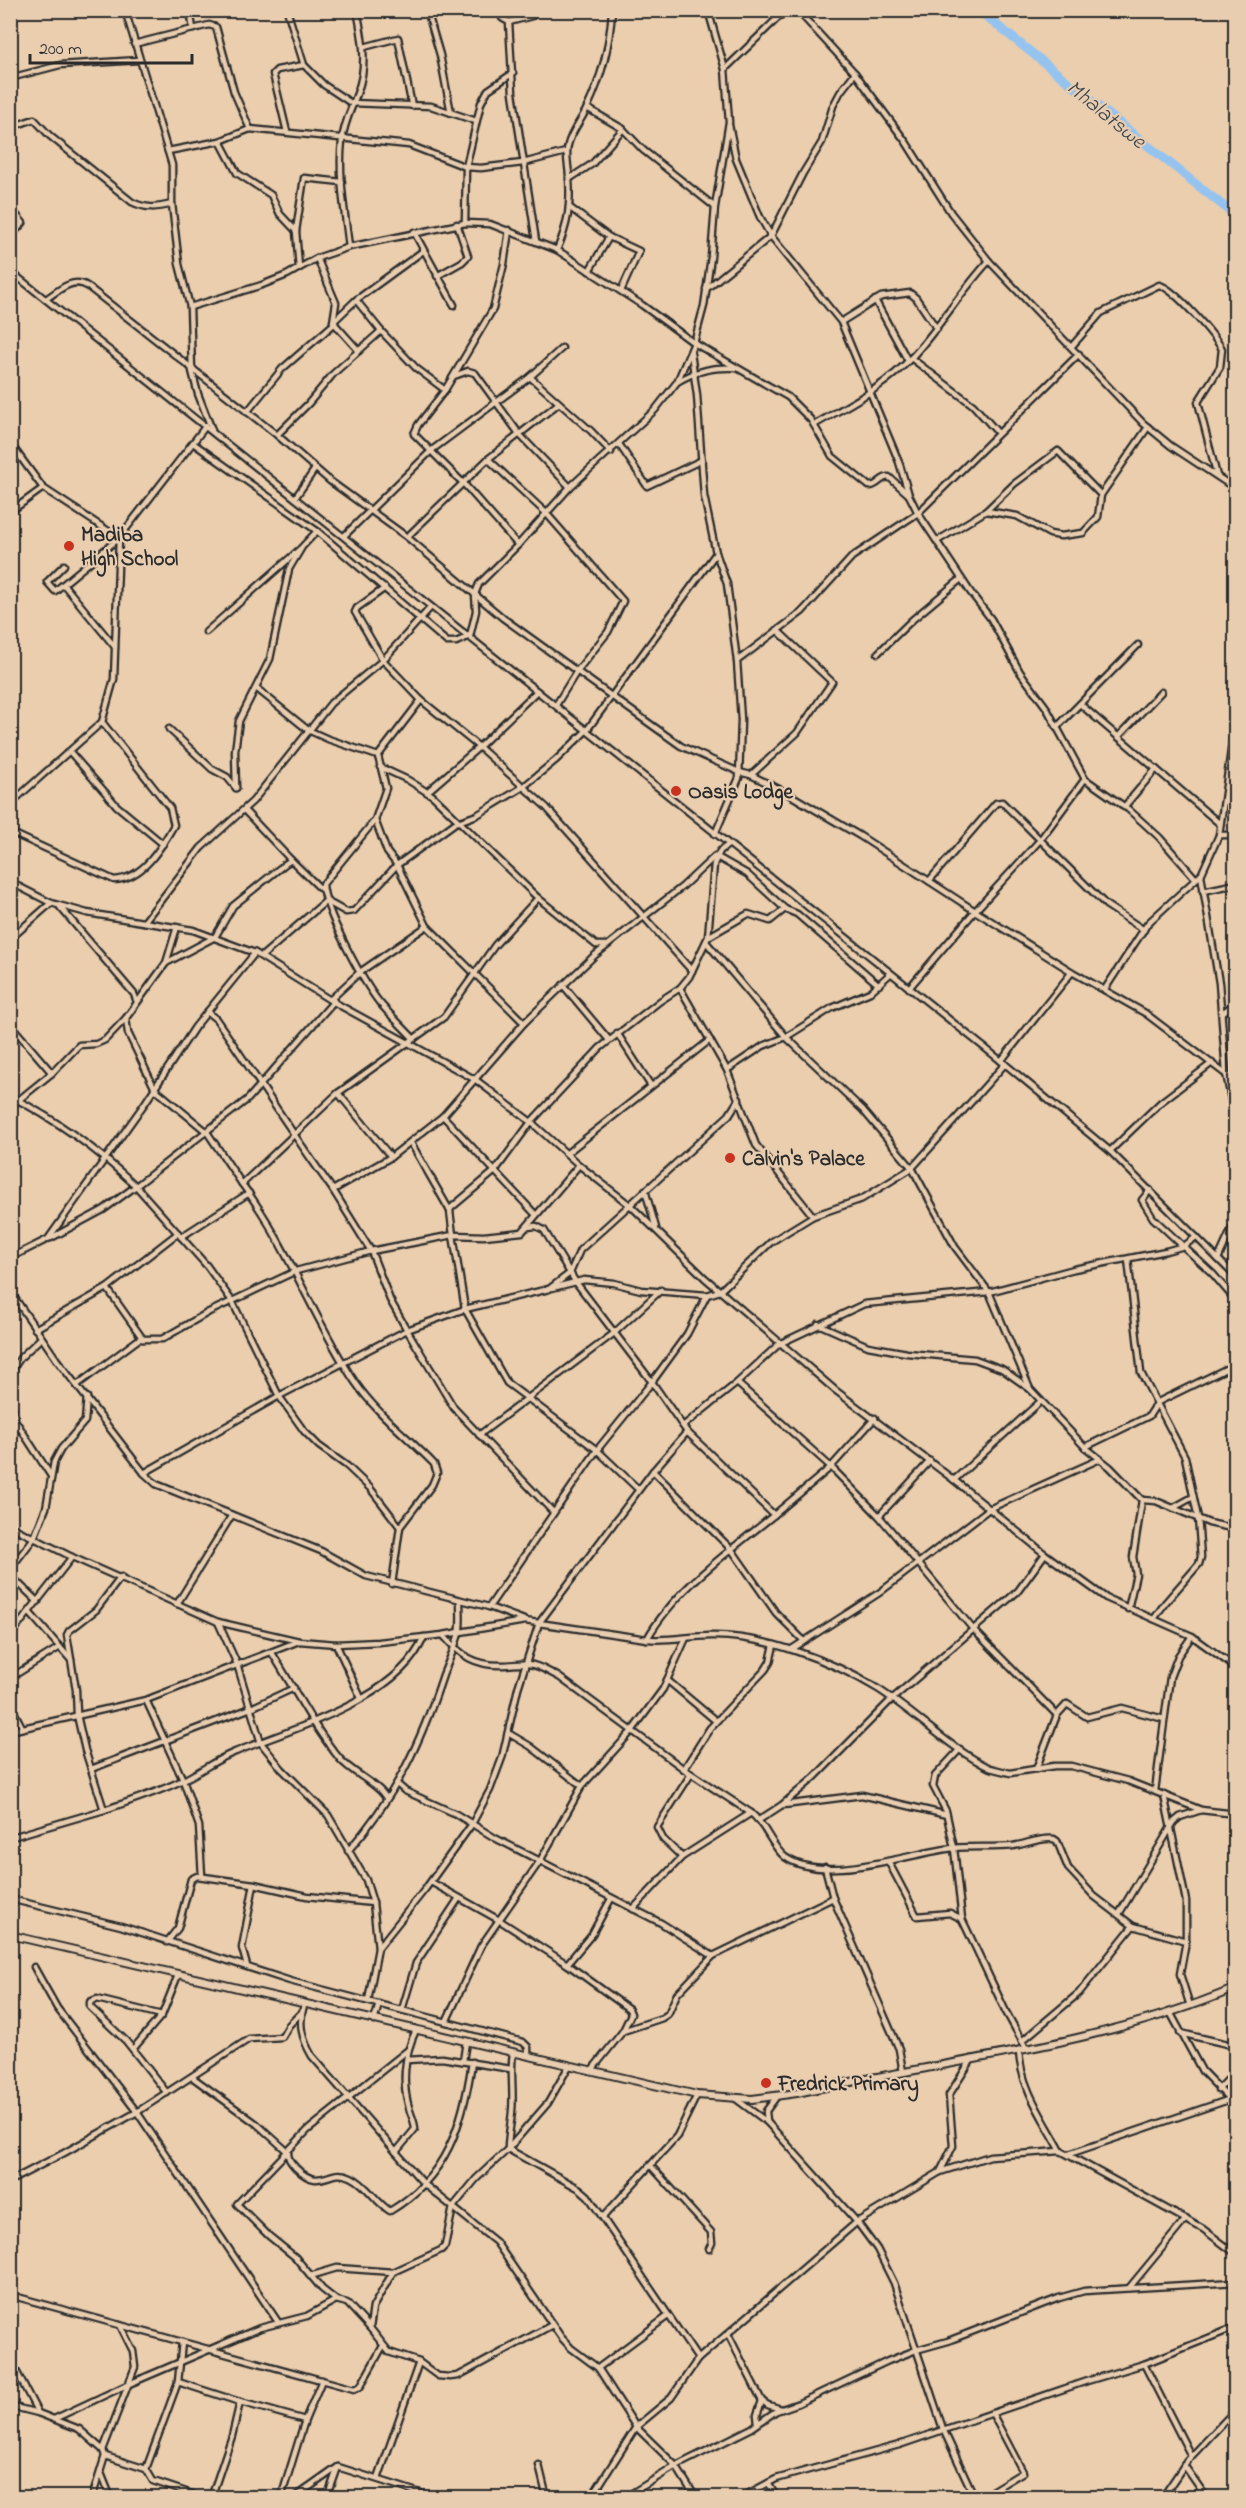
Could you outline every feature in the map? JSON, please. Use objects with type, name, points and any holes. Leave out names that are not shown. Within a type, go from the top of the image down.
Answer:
[{"type":"street","points":[[125,10],[168,151],[174,182],[172,204],[179,264],[190,307],[192,371],[198,394],[213,432]]},
{"type":"street","points":[[190,10],[193,29]]},
{"type":"street","points":[[287,10],[304,65],[324,85],[351,103],[431,106],[476,121]]},
{"type":"street","points":[[349,247],[342,182],[342,138],[351,103],[360,82],[364,47],[357,10]]},
{"type":"street","points":[[427,10],[440,55],[451,112]]},
{"type":"street","points":[[500,10],[502,18],[509,22],[532,16],[537,10]]},
{"type":"street","points":[[557,250],[568,223],[569,179],[566,152],[602,73],[610,42],[612,10]]},
{"type":"street","points":[[470,636],[476,611],[474,594],[484,578],[518,546],[570,487],[655,410],[677,382],[694,343],[704,306],[715,207],[729,122],[729,97],[725,69],[708,10]]},
{"type":"street","points":[[725,69],[786,10]]},
{"type":"street","points":[[797,10],[855,73],[906,142],[951,213],[989,261],[1148,427],[1171,446],[1236,489]]},
{"type":"street","points":[[509,22],[523,163],[536,241]]},
{"type":"street","points":[[134,44],[212,25],[217,29],[234,92],[250,129]]},
{"type":"street","points":[[364,47],[398,38],[412,106]]},
{"type":"street","points":[[10,78],[60,64],[139,60]]},
{"type":"street","points":[[287,132],[273,74],[278,70],[304,65]]},
{"type":"street","points":[[465,223],[466,168],[483,96],[513,73]]},
{"type":"street","points":[[706,289],[771,236],[803,173],[822,142],[833,106],[855,73]]},
{"type":"street","points":[[587,108],[623,129],[643,150],[715,207]]},
{"type":"street","points":[[10,122],[20,124],[34,119],[56,141],[141,207],[154,208],[172,204]]},
{"type":"street","points":[[729,122],[736,159],[760,217],[771,236],[841,322],[918,513],[961,579],[991,619],[1020,672],[1057,726],[1084,779],[1124,807],[1159,837],[1196,879]]},
{"type":"street","points":[[168,151],[220,141],[250,129],[410,145],[466,168],[523,163],[566,152]]},
{"type":"street","points":[[569,179],[592,164],[623,129]]},
{"type":"street","points":[[220,141],[237,173],[271,195],[280,214],[296,231]]},
{"type":"street","points":[[299,268],[296,231],[304,178],[342,182]]},
{"type":"street","points":[[10,207],[23,223],[10,237]]},
{"type":"street","points":[[569,207],[609,237],[639,251],[621,291]]},
{"type":"street","points":[[190,307],[262,285],[317,258],[349,247],[457,224],[490,224],[557,250],[621,291],[694,343],[791,399],[814,425],[832,456],[869,486],[876,486],[883,478],[889,477],[909,495]]},
{"type":"street","points":[[437,276],[468,256],[457,224]]},
{"type":"street","points":[[509,230],[504,264],[493,309],[445,390],[418,425],[414,434],[464,484],[518,546]]},
{"type":"street","points":[[414,232],[454,305]]},
{"type":"street","points":[[590,271],[609,237]]},
{"type":"street","points":[[247,411],[282,369],[356,300],[423,251]]},
{"type":"street","points":[[317,258],[336,303],[334,322],[359,351]]},
{"type":"street","points":[[814,425],[870,392],[910,360],[937,329],[966,285],[989,261]]},
{"type":"street","points":[[10,271],[1003,1063],[1110,1151],[1236,1277]]},
{"type":"street","points":[[46,299],[72,283],[83,283],[192,371],[277,435],[315,469],[407,537],[502,618],[681,746],[739,772],[751,775],[860,836],[1072,972],[1145,1013],[1236,1082]]},
{"type":"street","points":[[1072,346],[1101,313],[1111,306],[1159,285],[1165,286],[1177,296],[1222,349],[1220,367],[1198,402],[1217,476]]},
{"type":"street","points":[[841,322],[875,300],[889,294],[913,294],[937,329]]},
{"type":"street","points":[[356,300],[399,352],[445,390]]},
{"type":"street","points":[[875,300],[910,360],[973,405],[998,433]]},
{"type":"street","points":[[277,435],[309,404],[334,373],[381,332]]},
{"type":"street","points":[[344,536],[432,450],[497,402],[562,348]]},
{"type":"street","points":[[690,351],[694,372],[705,496],[717,553],[727,584],[737,661],[741,720],[738,784],[715,834]]},
{"type":"street","points":[[737,661],[802,612],[852,557],[918,513],[1079,354]]},
{"type":"street","points":[[677,382],[694,372],[719,368],[740,368]]},
{"type":"street","points":[[453,377],[468,371],[473,372],[520,435],[570,487]]},
{"type":"street","points":[[530,376],[611,452]]},
{"type":"street","points":[[407,537],[488,459],[559,403]]},
{"type":"street","points":[[64,565],[47,582],[55,591],[119,537],[206,427]]},
{"type":"street","points":[[986,511],[1017,516],[1050,534],[1061,536],[1087,531],[1099,515],[1101,495],[1148,427]]},
{"type":"street","points":[[10,443],[43,488],[119,537]]},
{"type":"street","points":[[193,443],[317,531],[447,642],[456,642],[470,636]]},
{"type":"street","points":[[619,444],[647,486],[702,460]]},
{"type":"street","points":[[937,541],[986,511],[1014,484],[1058,452],[1101,495]]},
{"type":"street","points":[[488,459],[546,513],[623,601],[608,632],[577,671],[556,705]]},
{"type":"street","points":[[295,498],[315,469]]},
{"type":"street","points":[[10,512],[43,488]]},
{"type":"street","points":[[206,632],[317,531]]},
{"type":"street","points":[[10,804],[102,722],[114,679],[119,537]]},
{"type":"street","points":[[169,729],[212,769],[227,777],[236,788],[237,732],[244,710],[275,643],[286,579],[302,547]]},
{"type":"street","points":[[326,902],[346,912],[354,911],[397,865],[460,821],[477,815],[523,787],[556,760],[587,730],[613,697],[664,623],[717,553]]},
{"type":"street","points":[[878,653],[912,620],[961,579]]},
{"type":"street","points":[[64,585],[115,647]]},
{"type":"street","points":[[385,588],[357,608],[355,612],[383,660],[421,700],[479,747],[554,815],[692,971]]},
{"type":"street","points":[[144,922],[201,848],[244,810],[331,703],[383,660],[431,607]]},
{"type":"street","points":[[751,775],[797,733],[832,682],[832,678],[777,630]]},
{"type":"street","points":[[1057,726],[1138,645]]},
{"type":"street","points":[[256,688],[308,730],[378,756]]},
{"type":"street","points":[[427,792],[479,747],[537,691]]},
{"type":"street","points":[[1118,737],[1161,692]]},
{"type":"street","points":[[414,1039],[378,1001],[360,972],[326,902],[323,891],[326,880],[375,820],[386,788],[378,756],[421,700]]},
{"type":"street","points":[[1080,704],[1220,824]]},
{"type":"street","points":[[1105,989],[1144,930],[1201,875],[1219,835],[1236,715]]},
{"type":"street","points":[[10,832],[114,880],[131,877],[139,872],[163,844],[174,825],[170,808],[102,722]]},
{"type":"street","points":[[70,752],[117,806],[163,844]]},
{"type":"street","points":[[380,767],[427,792],[460,821],[538,898],[596,945],[608,944]]},
{"type":"street","points":[[1124,807],[1156,769]]},
{"type":"street","points":[[1227,781],[1236,778]]},
{"type":"street","points":[[909,988],[1040,840],[1084,779]]},
{"type":"street","points":[[929,881],[999,801],[1006,803],[1106,905],[1144,930]]},
{"type":"street","points":[[244,810],[323,891]]},
{"type":"street","points":[[375,820],[387,852],[397,865],[427,926],[524,1023]]},
{"type":"street","points":[[1219,835],[1236,835]]},
{"type":"street","points":[[333,1190],[391,1157],[443,1116],[524,1023],[563,985],[608,944],[683,886],[728,845]]},
{"type":"street","points":[[450,1211],[495,1171],[531,1122],[609,1040],[680,988],[708,940],[713,869],[720,851]]},
{"type":"street","points":[[717,857],[747,874],[785,909],[797,914],[879,985]]},
{"type":"street","points":[[166,963],[215,937],[233,906],[291,860]]},
{"type":"street","points":[[1201,875],[1222,1013],[1226,1073],[1236,1126]]},
{"type":"street","points":[[10,882],[60,906],[177,927],[215,937],[255,953],[332,1000],[476,1080],[531,1122],[579,1165],[632,1206],[720,1291],[835,1390],[875,1418],[1045,1554],[1106,1598],[1192,1636],[1236,1668]]},
{"type":"street","points":[[1203,891],[1236,884]]},
{"type":"street","points":[[242,1184],[338,1093],[444,1017],[495,945],[538,898]]},
{"type":"street","points":[[262,956],[326,902]]},
{"type":"street","points":[[10,939],[51,903]]},
{"type":"street","points":[[60,906],[134,994],[137,1002]]},
{"type":"street","points":[[708,940],[748,914],[770,921],[785,909]]},
{"type":"street","points":[[10,1258],[103,1210],[207,1132],[262,1085],[332,1000],[360,972],[427,926]]},
{"type":"street","points":[[10,1107],[32,1091],[79,1045],[96,1044],[105,1040],[126,1018],[166,963],[177,927]]},
{"type":"street","points":[[708,940],[786,1037],[863,1110],[912,1168],[955,1247],[989,1292],[1030,1389]]},
{"type":"street","points":[[48,1239],[155,1089],[195,1027],[255,953]]},
{"type":"street","points":[[144,1473],[343,1362],[407,1330],[465,1309],[575,1281],[597,1281],[641,1290],[707,1295],[720,1291],[771,1242],[813,1216],[855,1203],[912,1168],[1003,1063],[1072,972]]},
{"type":"street","points":[[727,1070],[763,1046],[786,1037],[832,1008],[870,992],[890,974]]},
{"type":"street","points":[[563,985],[609,1040]]},
{"type":"street","points":[[680,988],[727,1070],[756,1145],[813,1216]]},
{"type":"street","points":[[1222,1013],[1236,1003]]},
{"type":"street","points":[[207,1012],[216,1019],[262,1085],[293,1136],[333,1190],[371,1251],[390,1300],[454,1408],[554,1512]]},
{"type":"street","points":[[126,1018],[128,1033],[155,1089],[207,1132],[249,1193],[296,1271],[343,1362],[372,1405],[434,1464],[437,1473],[432,1485],[400,1527],[392,1584]]},
{"type":"street","points":[[10,1024],[52,1073]]},
{"type":"street","points":[[112,1033],[128,1033]]},
{"type":"street","points":[[617,1033],[651,1086]]},
{"type":"street","points":[[567,1153],[710,1040]]},
{"type":"street","points":[[1110,1151],[1166,1097],[1212,1063]]},
{"type":"street","points":[[338,1093],[391,1157]]},
{"type":"street","points":[[10,1096],[43,1113],[105,1157],[136,1186],[207,1266],[232,1301],[279,1396],[313,1441],[347,1466],[370,1488],[400,1527]]},
{"type":"street","points":[[549,1289],[570,1273],[580,1250],[632,1206],[645,1190],[729,1115],[739,1099]]},
{"type":"street","points":[[443,1116],[536,1215]]},
{"type":"street","points":[[411,1143],[450,1211],[465,1309],[507,1383],[597,1450],[638,1489]]},
{"type":"street","points":[[528,1227],[579,1165]]},
{"type":"street","points":[[645,1190],[657,1230]]},
{"type":"street","points":[[1150,1190],[1143,1196],[1144,1207],[1181,1246],[1213,1274],[1236,1301]]},
{"type":"street","points":[[35,1329],[107,1288],[179,1235],[249,1193]]},
{"type":"street","points":[[1218,1259],[1236,1215]]},
{"type":"street","points":[[77,1385],[140,1339],[162,1339],[232,1301],[296,1271],[371,1251],[453,1235],[516,1234],[528,1227],[536,1226],[544,1230],[575,1281],[687,1432],[774,1515]]},
{"type":"street","points":[[683,1426],[737,1383],[780,1344],[818,1324],[870,1303],[989,1292],[1074,1269],[1181,1246],[1196,1237]]},
{"type":"street","points":[[1128,1259],[1141,1374],[1150,1393],[1158,1402],[1185,1457],[1198,1518],[1201,1557],[1199,1564],[1169,1597],[1154,1619]]},
{"type":"street","points":[[107,1288],[143,1339]]},
{"type":"street","points":[[479,1435],[613,1334],[661,1290]]},
{"type":"street","points":[[10,1291],[41,1338],[144,1473],[165,1489],[321,1551],[366,1576],[489,1607],[525,1621],[647,1639],[711,1636],[792,1649],[853,1674],[892,1699],[960,1749],[1000,1772],[1010,1773],[1071,1766],[1128,1781],[1201,1810],[1236,1814]]},
{"type":"street","points":[[489,1607],[597,1450],[687,1334],[707,1295]]},
{"type":"street","points":[[818,1324],[868,1346],[907,1353],[975,1359],[991,1364],[1030,1389],[1085,1447],[1142,1500],[1156,1501],[1198,1518],[1236,1529]]},
{"type":"street","points":[[10,1373],[21,1357],[41,1338]]},
{"type":"street","points":[[1085,1447],[1149,1416],[1158,1402],[1236,1364]]},
{"type":"street","points":[[737,1383],[831,1467],[879,1516],[972,1628],[1057,1715]]},
{"type":"street","points":[[10,1392],[15,1420],[51,1476]]},
{"type":"street","points":[[10,1569],[34,1538],[46,1508],[54,1462],[61,1449],[85,1421],[87,1397]]},
{"type":"street","points":[[954,1480],[1041,1401]]},
{"type":"street","points":[[647,1639],[654,1626],[683,1594],[831,1467],[875,1418]]},
{"type":"street","points":[[10,1478],[13,1471],[11,1434],[15,1420]]},
{"type":"street","points":[[378,1948],[431,1882],[472,1824],[490,1790],[502,1758],[525,1663],[539,1623],[638,1489],[687,1432]]},
{"type":"street","points":[[792,1649],[859,1607],[989,1509],[1100,1459]]},
{"type":"street","points":[[879,1516],[930,1461]]},
{"type":"street","points":[[653,1471],[732,1550],[776,1614],[803,1640]]},
{"type":"street","points":[[1173,1508],[1193,1497]]},
{"type":"street","points":[[1128,1609],[1137,1574],[1133,1557],[1142,1500]]},
{"type":"street","points":[[177,1604],[232,1515]]},
{"type":"street","points":[[10,1526],[72,1557],[218,1622],[299,1641],[336,1644],[424,1637],[525,1621]]},
{"type":"street","points":[[759,1820],[782,1805],[815,1777],[892,1699],[972,1628],[1018,1591],[1045,1554]]},
{"type":"street","points":[[10,1636],[72,1557]]},
{"type":"street","points":[[10,1575],[38,1602]]},
{"type":"street","points":[[104,1810],[77,1715],[76,1690],[67,1633],[96,1610],[121,1577]]},
{"type":"street","points":[[348,1851],[373,1823],[386,1798],[397,1784],[428,1721],[460,1630],[460,1600]]},
{"type":"street","points":[[29,1612],[71,1660]]},
{"type":"street","points":[[218,1622],[237,1664],[261,1743],[328,1815],[366,1880],[373,1903],[378,1948],[368,2001]]},
{"type":"street","points":[[443,1635],[461,1655],[485,1664],[525,1663],[559,1677],[691,1774],[752,1813],[784,1856],[794,1861],[825,1868],[856,1867],[954,1848],[1013,1846],[1054,1839],[1057,1841],[1068,1868],[1078,1881],[1133,1926],[1186,1941]]},
{"type":"street","points":[[1155,1791],[1170,1677],[1178,1656],[1192,1636]]},
{"type":"street","points":[[10,1830],[11,1839],[141,1798],[183,1780],[210,1763],[314,1722],[377,1689],[408,1665],[424,1637]]},
{"type":"street","points":[[446,2022],[472,1962],[540,1861],[582,1786],[632,1731],[667,1680],[686,1638]]},
{"type":"street","points":[[10,1731],[146,1700],[299,1641]]},
{"type":"street","points":[[336,1644],[361,1698]]},
{"type":"street","points":[[684,1769],[716,1721],[765,1670],[770,1662],[774,1645]]},
{"type":"street","points":[[10,1678],[60,1647]]},
{"type":"street","points":[[272,1653],[314,1722],[342,1761],[359,1777],[381,1790],[386,1798]]},
{"type":"street","points":[[667,1680],[716,1721]]},
{"type":"street","points":[[91,1769],[251,1708],[294,1688]]},
{"type":"street","points":[[146,1700],[183,1780],[199,1826],[202,1876]]},
{"type":"street","points":[[10,1704],[22,1727]]},
{"type":"street","points":[[1036,1769],[1057,1715],[1067,1704],[1087,1717],[1122,1708],[1164,1719]]},
{"type":"street","points":[[508,1733],[539,1752],[582,1786]]},
{"type":"street","points":[[960,1749],[934,1780],[935,1792],[947,1815],[954,1848],[962,1919],[1022,2041],[1020,2067],[1026,2087],[1061,2151],[1186,2219],[1236,2254]]},
{"type":"street","points":[[682,1857],[663,1839],[657,1827],[691,1774]]},
{"type":"street","points":[[397,1784],[611,1899],[661,1923],[713,1956]]},
{"type":"street","points":[[782,1805],[862,1795],[947,1815]]},
{"type":"street","points":[[1164,1795],[1186,1900],[1186,1941],[1180,1974],[1190,2006]]},
{"type":"street","points":[[1119,1914],[1170,1828],[1180,1817],[1201,1810]]},
{"type":"street","points":[[633,1909],[682,1857],[752,1813]]},
{"type":"street","points":[[888,1861],[917,1916],[950,1913],[962,1919]]},
{"type":"street","points":[[825,1868],[833,1898],[899,2049],[903,2072]]},
{"type":"street","points":[[167,1942],[178,1928],[191,1879],[202,1876],[308,1896],[373,1903]]},
{"type":"street","points":[[431,1882],[499,1920],[629,2009],[631,2014],[623,2031],[591,2071]]},
{"type":"street","points":[[247,1966],[242,1948],[254,1884]]},
{"type":"street","points":[[402,2010],[416,1963],[459,1898]]},
{"type":"street","points":[[623,2031],[668,2014],[677,1994],[713,1956],[833,1898]]},
{"type":"street","points":[[10,1899],[121,1926],[290,1981],[523,2042],[528,2046],[528,2056]]},
{"type":"street","points":[[567,1965],[592,1934],[611,1899]]},
{"type":"street","points":[[1022,2041],[1079,1993],[1133,1926]]},
{"type":"street","points":[[10,1935],[178,1976],[697,2095],[752,2099],[972,2060],[1092,2035],[1190,2006],[1236,1988]]},
{"type":"street","points":[[34,1967],[57,2008],[137,2112],[278,2322]]},
{"type":"street","points":[[133,2049],[162,2016],[178,1976]]},
{"type":"street","points":[[162,2016],[97,1999],[90,2002],[90,2007],[133,2049],[167,2093]]},
{"type":"street","points":[[374,2020],[379,2004]]},
{"type":"street","points":[[304,2005],[303,2039],[319,2064],[424,2184],[496,2242],[552,2325],[571,2348],[598,2368],[636,2427],[676,2466],[696,2498]]},
{"type":"street","points":[[1170,2012],[1202,2071],[1236,2106]]},
{"type":"street","points":[[10,2181],[64,2154],[137,2112],[249,2039],[282,2037],[289,2025],[302,2013]]},
{"type":"street","points":[[458,2040],[462,2027]]},
{"type":"street","points":[[396,2152],[416,2129],[404,2088],[408,2050],[416,2030]]},
{"type":"street","points":[[1180,2033],[1236,2046]]},
{"type":"street","points":[[463,2061],[466,2042]]},
{"type":"street","points":[[408,2050],[308,2130],[237,2204],[269,2236],[295,2257],[310,2276],[336,2300],[347,2303],[383,2346],[398,2357],[419,2362],[438,2376],[458,2376],[552,2325]]},
{"type":"street","points":[[508,2149],[512,2111],[513,2053]]},
{"type":"street","points":[[407,2060],[442,2058],[511,2070]]},
{"type":"street","points":[[940,2172],[952,2145],[949,2095],[972,2060]]},
{"type":"street","points":[[192,2077],[257,2124],[288,2152],[289,2161],[308,2179],[313,2181],[336,2176],[351,2177],[365,2186],[390,2211],[424,2184],[452,2145],[466,2096],[472,2062]]},
{"type":"street","points":[[310,2276],[337,2268],[393,2272],[434,2255],[445,2246],[453,2207],[476,2179],[508,2149],[548,2103],[569,2066]]},
{"type":"street","points":[[1218,2090],[1236,2071]]},
{"type":"street","points":[[603,2217],[677,2136],[697,2095]]},
{"type":"street","points":[[767,2122],[766,2111],[777,2096]]},
{"type":"street","points":[[735,2098],[767,2122],[857,2222],[877,2249],[894,2283],[943,2429],[975,2498]]},
{"type":"street","points":[[1068,2155],[1228,2100]]},
{"type":"street","points":[[508,2149],[580,2189],[603,2217],[698,2360]]},
{"type":"street","points":[[591,2498],[636,2427],[670,2398],[698,2360],[857,2222],[940,2172],[990,2156],[1061,2151]]},
{"type":"street","points":[[651,2166],[711,2232],[712,2243],[709,2249]]},
{"type":"street","points":[[1129,2288],[1186,2219]]},
{"type":"street","points":[[370,2328],[375,2304],[393,2272]]},
{"type":"street","points":[[624,2498],[676,2466],[752,2428],[776,2411],[916,2350],[948,2341],[1068,2295],[1084,2291],[1235,2281]]},
{"type":"street","points":[[10,2295],[357,2389],[383,2346]]},
{"type":"street","points":[[54,2419],[181,2361],[278,2322],[307,2316],[336,2300]]},
{"type":"street","points":[[598,2368],[668,2316]]},
{"type":"street","points":[[92,2498],[101,2473],[104,2453],[135,2367],[135,2356],[120,2325]]},
{"type":"street","points":[[740,2498],[776,2479],[899,2445],[1144,2364],[1236,2327]]},
{"type":"street","points":[[728,2334],[762,2401],[784,2409]]},
{"type":"street","points":[[146,2469],[178,2382],[182,2342]]},
{"type":"street","points":[[10,2359],[38,2413]]},
{"type":"street","points":[[378,2479],[419,2362]]},
{"type":"street","points":[[1144,2364],[1191,2456]]},
{"type":"street","points":[[281,2498],[305,2420],[321,2380]]},
{"type":"street","points":[[178,2382],[305,2420]]},
{"type":"street","points":[[758,2422],[758,2411],[762,2401]]},
{"type":"street","points":[[210,2498],[232,2436],[240,2402]]},
{"type":"street","points":[[10,2406],[38,2413],[79,2429],[104,2453],[146,2469],[153,2481],[204,2498]]},
{"type":"street","points":[[1162,2498],[1191,2456],[1236,2409]]},
{"type":"street","points":[[980,2498],[1023,2472],[992,2413]]},
{"type":"street","points":[[539,2465],[548,2498]]},
{"type":"street","points":[[1184,2465],[1207,2498]]},
{"type":"street","points":[[338,2467],[436,2498]]},
{"type":"street","points":[[294,2498],[338,2467]]},
{"type":"street","points":[[327,2498],[338,2467]]},
{"type":"street","points":[[101,2473],[111,2498]]},
{"type":"street","points":[[768,2483],[777,2498]]},
{"type":"street","points":[[418,2491],[422,2498]]},
{"type":"waterway","name":"Mhalatswe","points":[[978,10],[1236,216]]},
{"type":"place","name":"Madiba High School","points":[[69,546]]},
{"type":"place","name":"Oasis Lodge","points":[[676,791]]},
{"type":"place","name":"Calvin's Palace","points":[[730,1158]]},
{"type":"place","name":"Fredrick Primary","points":[[766,2083]]}]
